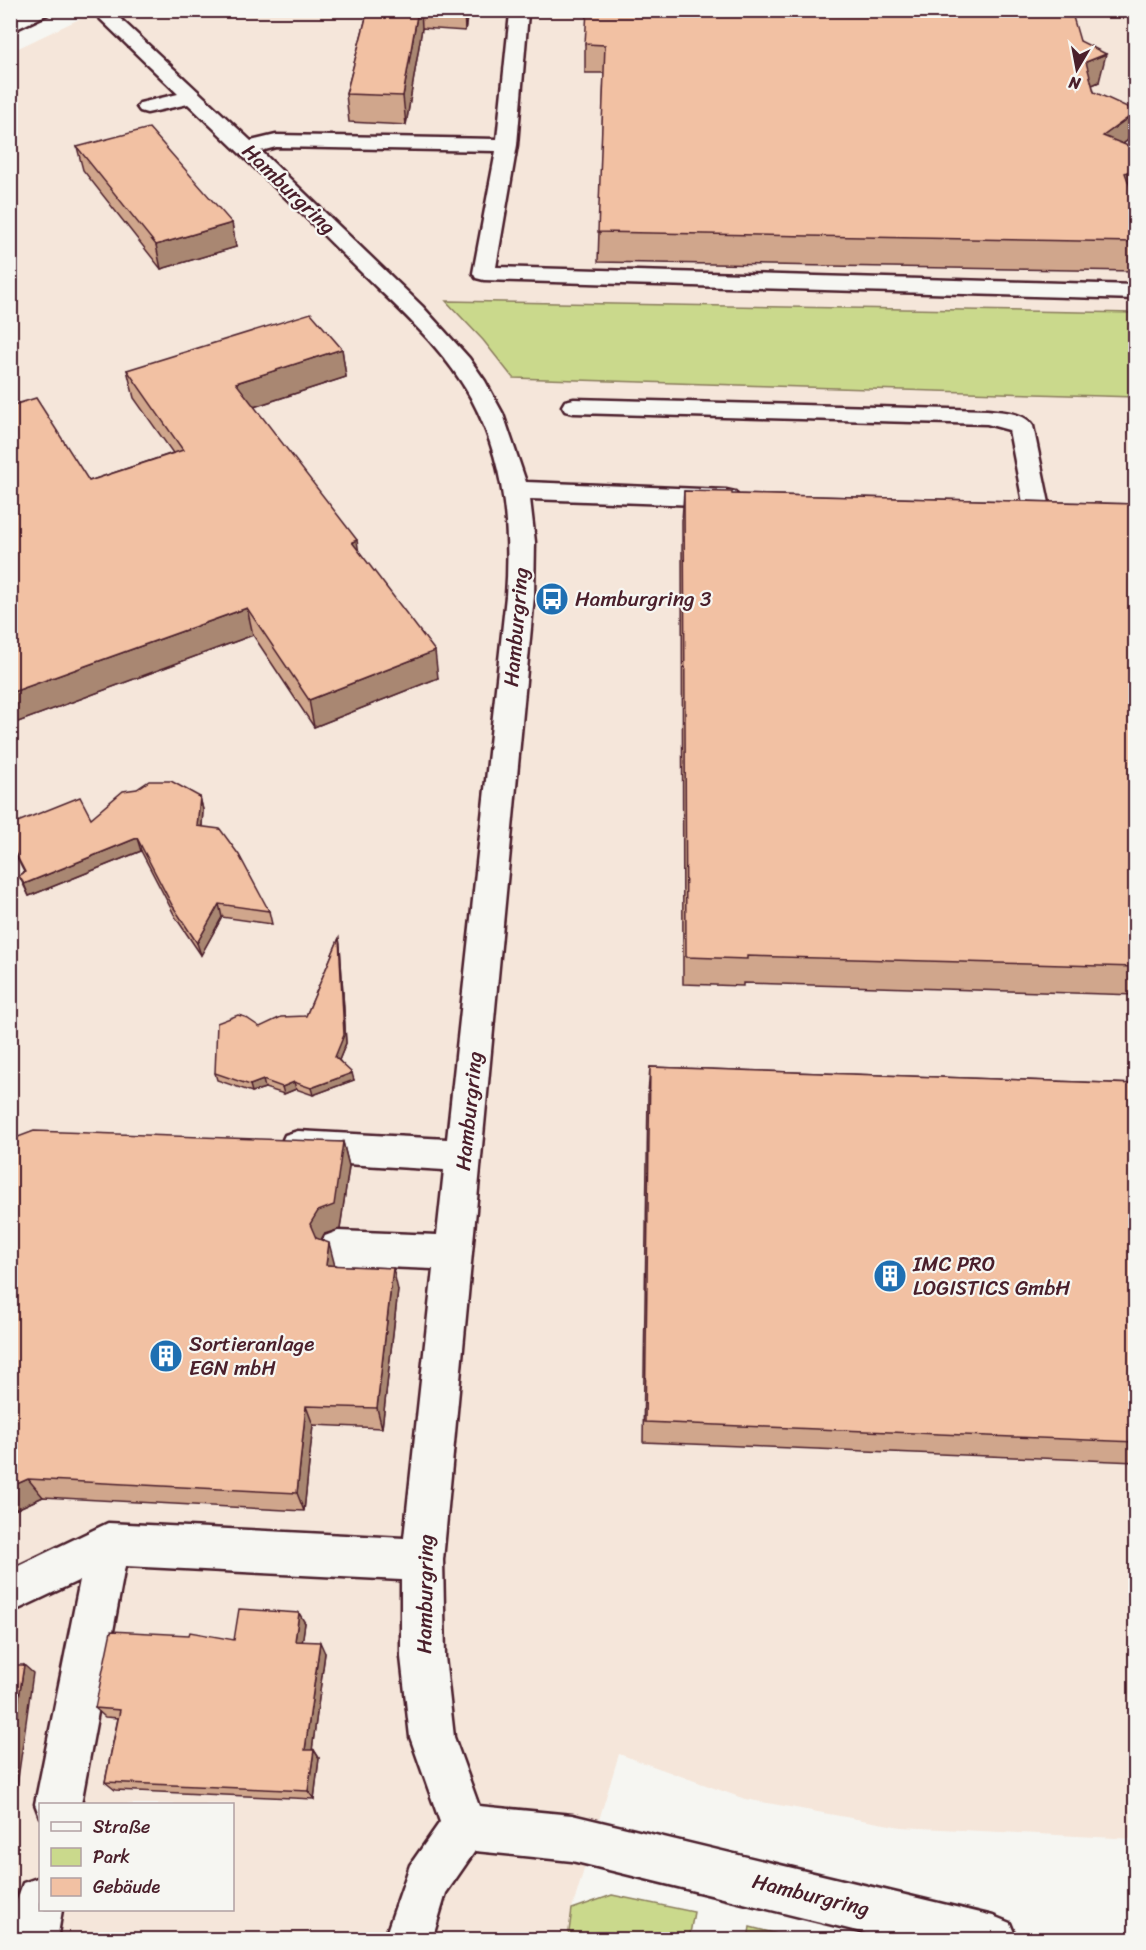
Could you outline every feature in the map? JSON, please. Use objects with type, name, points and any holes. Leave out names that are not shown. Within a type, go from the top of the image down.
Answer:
[{"type":"street","points":[[10,26],[41,10]]},
{"type":"street","name":"Hamburgring","points":[[100,10],[247,148],[413,310],[464,368],[483,396],[496,426],[515,490],[522,540],[520,596],[422,1560],[423,1657],[432,1737],[464,1827],[572,1838],[993,1940]]},
{"type":"street","points":[[519,13],[507,145],[484,273],[1136,292]]},
{"type":"street","points":[[147,106],[191,97]]},
{"type":"street","points":[[247,148],[276,141],[507,145]]},
{"type":"street","points":[[574,406],[987,417],[1011,421],[1021,426],[1036,508]]},
{"type":"street","points":[[515,490],[750,498]]},
{"type":"street","points":[[261,1145],[344,1147],[464,1156]]},
{"type":"street","points":[[338,1248],[453,1253]]},
{"type":"street","points":[[58,1803],[108,1544]]},
{"type":"street","points":[[10,1592],[108,1544],[422,1560]]},
{"type":"street","points":[[408,1940],[426,1881],[464,1827]]},
{"type":"street","points":[[33,1940],[39,1906]]},
{"type":"shaded area","points":[[98,10],[1135,11],[1135,1839],[901,1827],[745,1799],[619,1754],[572,1909],[568,1939],[11,1939],[10,52]]},
{"type":"green space","points":[[446,301],[1135,313],[1135,397],[513,378],[483,340]]},
{"type":"green space","points":[[612,1895],[694,1912],[689,1939],[568,1939],[572,1909]]},
{"type":"green space","points":[[750,1927],[797,1939],[748,1939]]},
{"type":"building","points":[[368,10],[418,10],[403,96],[346,94]]},
{"type":"building","points":[[587,10],[1071,10],[1080,41],[1106,54],[1086,62],[1094,92],[1136,111],[1103,136],[1136,149],[1136,153],[1132,156],[1136,158],[1136,168],[1125,173],[1136,203],[1136,242],[598,232],[605,45],[585,44]]},
{"type":"building","points":[[149,128],[232,223],[156,245],[77,147]]},
{"type":"building","points":[[311,313],[342,349],[236,383],[357,540],[352,542],[435,651],[309,700],[247,608],[10,693],[10,406],[36,398],[89,481],[183,450],[127,370]]},
{"type":"building","points":[[684,491],[1136,504],[1136,967],[747,956],[747,959],[686,957]]},
{"type":"building","points":[[149,781],[171,781],[200,797],[197,826],[220,829],[239,855],[269,911],[219,904],[197,943],[172,905],[137,838],[24,884],[19,876],[25,872],[10,843],[10,825],[80,797],[91,818],[123,791],[137,789]]},
{"type":"building","points":[[339,938],[344,1035],[335,1057],[352,1073],[311,1088],[294,1082],[282,1087],[263,1080],[250,1085],[215,1073],[217,1023],[238,1015],[260,1027],[281,1017],[306,1016]]},
{"type":"building","name":"IMC PRO LOGISTICS GmbH","points":[[650,1067],[1136,1084],[1136,1442],[645,1422]]},
{"type":"building","name":"Sortieranlage EGN mbH","points":[[34,1131],[343,1142],[334,1205],[318,1211],[310,1224],[316,1238],[329,1243],[326,1265],[393,1268],[377,1408],[306,1406],[297,1493],[28,1479],[10,1487],[10,1140]]},
{"type":"building","points":[[239,1609],[299,1613],[295,1641],[320,1642],[305,1750],[314,1750],[308,1791],[105,1782],[120,1710],[95,1708],[111,1631],[189,1635],[190,1632],[234,1640]]},
{"type":"building","points":[[10,1665],[24,1665],[10,1755]]},
{"type":"place","name":"Hamburgring 3","points":[[552,599]]},
{"type":"place","name":"IMC PRO LOGISTICS GmbH","points":[[890,1276]]},
{"type":"place","name":"Sortieranlage EGN mbH","points":[[166,1356]]}]
